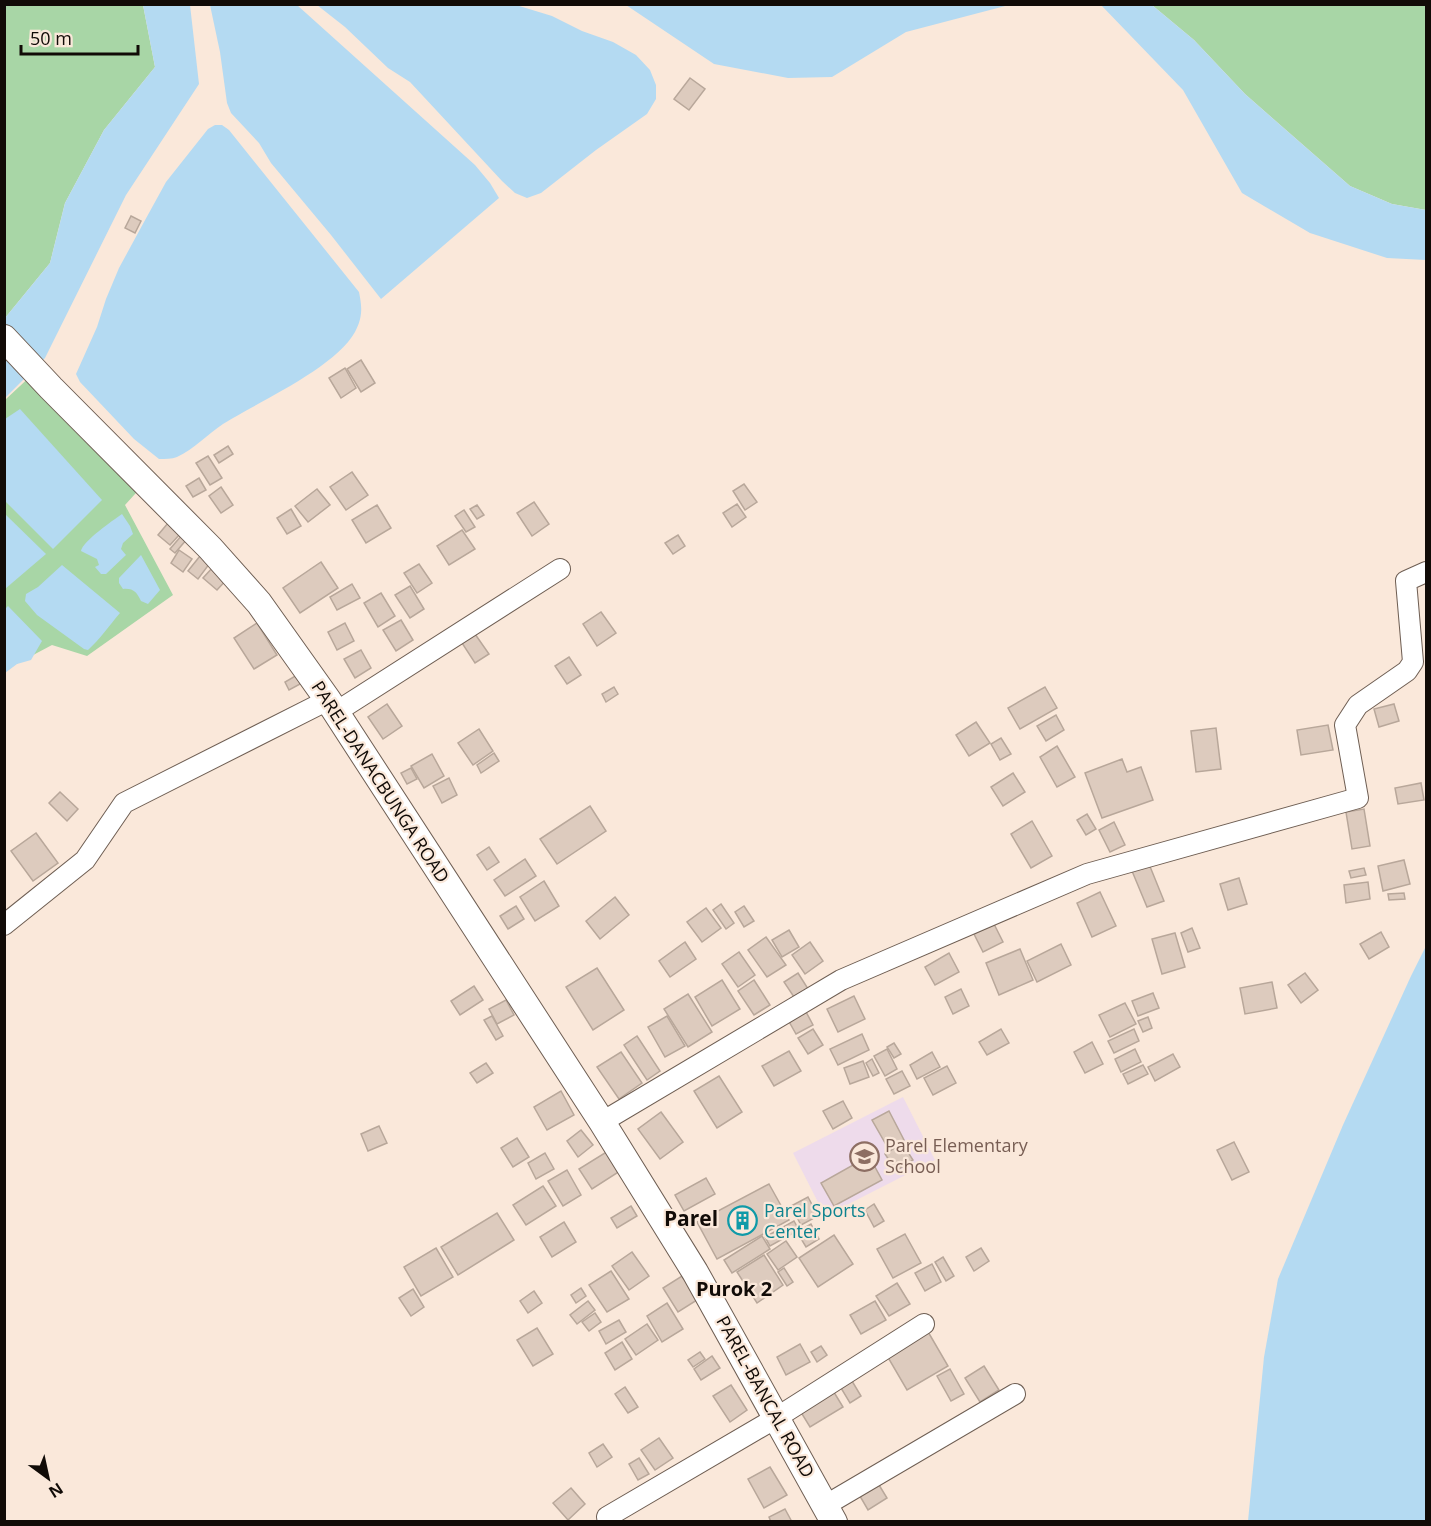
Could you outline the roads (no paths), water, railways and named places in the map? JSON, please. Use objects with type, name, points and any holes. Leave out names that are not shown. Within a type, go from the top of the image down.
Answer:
[{"type":"main road","name":"PAREL-DANACBUNGA ROAD","points":[[4,338],[210,548],[259,603],[332,706],[602,1122],[695,1272]]},
{"type":"main road","name":"PAREL-BANCAL ROAD","points":[[695,1272],[830,1513]]},
{"type":"street","points":[[4,925],[85,860],[124,803],[332,706],[560,569]]},
{"type":"street","points":[[602,1122],[841,980],[1076,879],[1358,798],[1345,725],[1358,705],[1407,671],[1413,662],[1406,581],[1426,572]]},
{"type":"street","points":[[607,1517],[776,1418],[924,1324]]},
{"type":"street","points":[[830,1513],[1015,1394]]},
{"type":"water","points":[[143,5],[190,5],[199,84],[126,195],[45,358],[5,398],[5,318],[50,263],[65,203],[104,130],[155,67]]},
{"type":"water","points":[[210,5],[297,5],[475,165],[499,198],[381,299],[271,163],[259,143],[231,113],[227,103],[220,52]]},
{"type":"water","points":[[317,5],[516,5],[552,16],[582,31],[613,42],[636,55],[650,70],[656,85],[656,99],[647,114],[541,193],[527,198],[515,193],[502,181],[410,82],[388,68],[345,27]]},
{"type":"water","points":[[626,5],[1009,5],[906,32],[832,77],[788,78],[714,64]]},
{"type":"water","points":[[1101,5],[1152,5],[1194,40],[1245,94],[1350,186],[1392,204],[1426,210],[1426,260],[1387,258],[1310,233],[1242,193],[1183,90]]},
{"type":"water","points":[[215,125],[222,125],[229,130],[359,292],[361,317],[358,327],[345,345],[314,371],[223,424],[183,454],[173,458],[159,459],[134,439],[80,382],[76,374],[119,268],[166,182],[208,129]]},
{"type":"water","points":[[20,409],[102,500],[53,549],[5,501],[5,419]]},
{"type":"water","points":[[4,513],[46,554],[5,589],[4,589]]},
{"type":"water","points":[[122,514],[133,534],[123,543],[121,549],[126,555],[106,574],[101,574],[95,567],[99,565],[97,559],[81,551],[92,537]]},
{"type":"water","points":[[141,555],[160,590],[148,604],[141,601],[132,590],[123,589],[119,583],[119,578]]},
{"type":"water","points":[[62,565],[120,613],[88,650],[37,615],[25,601],[26,594],[38,587]]},
{"type":"water","points":[[8,606],[42,641],[31,660],[17,664],[5,673],[5,609]]},
{"type":"water","points":[[1426,946],[1426,1521],[1248,1521],[1264,1357],[1278,1279],[1343,1125]]},
{"type":"place","name":"Parel Elementary School","points":[[864,1156]]},
{"type":"place","name":"Parel Sports Center","points":[[743,1221]]},
{"type":"district","name":"Parel","points":[[691,1219]]},
{"type":"district","name":"Purok 2","points":[[734,1289]]}]
